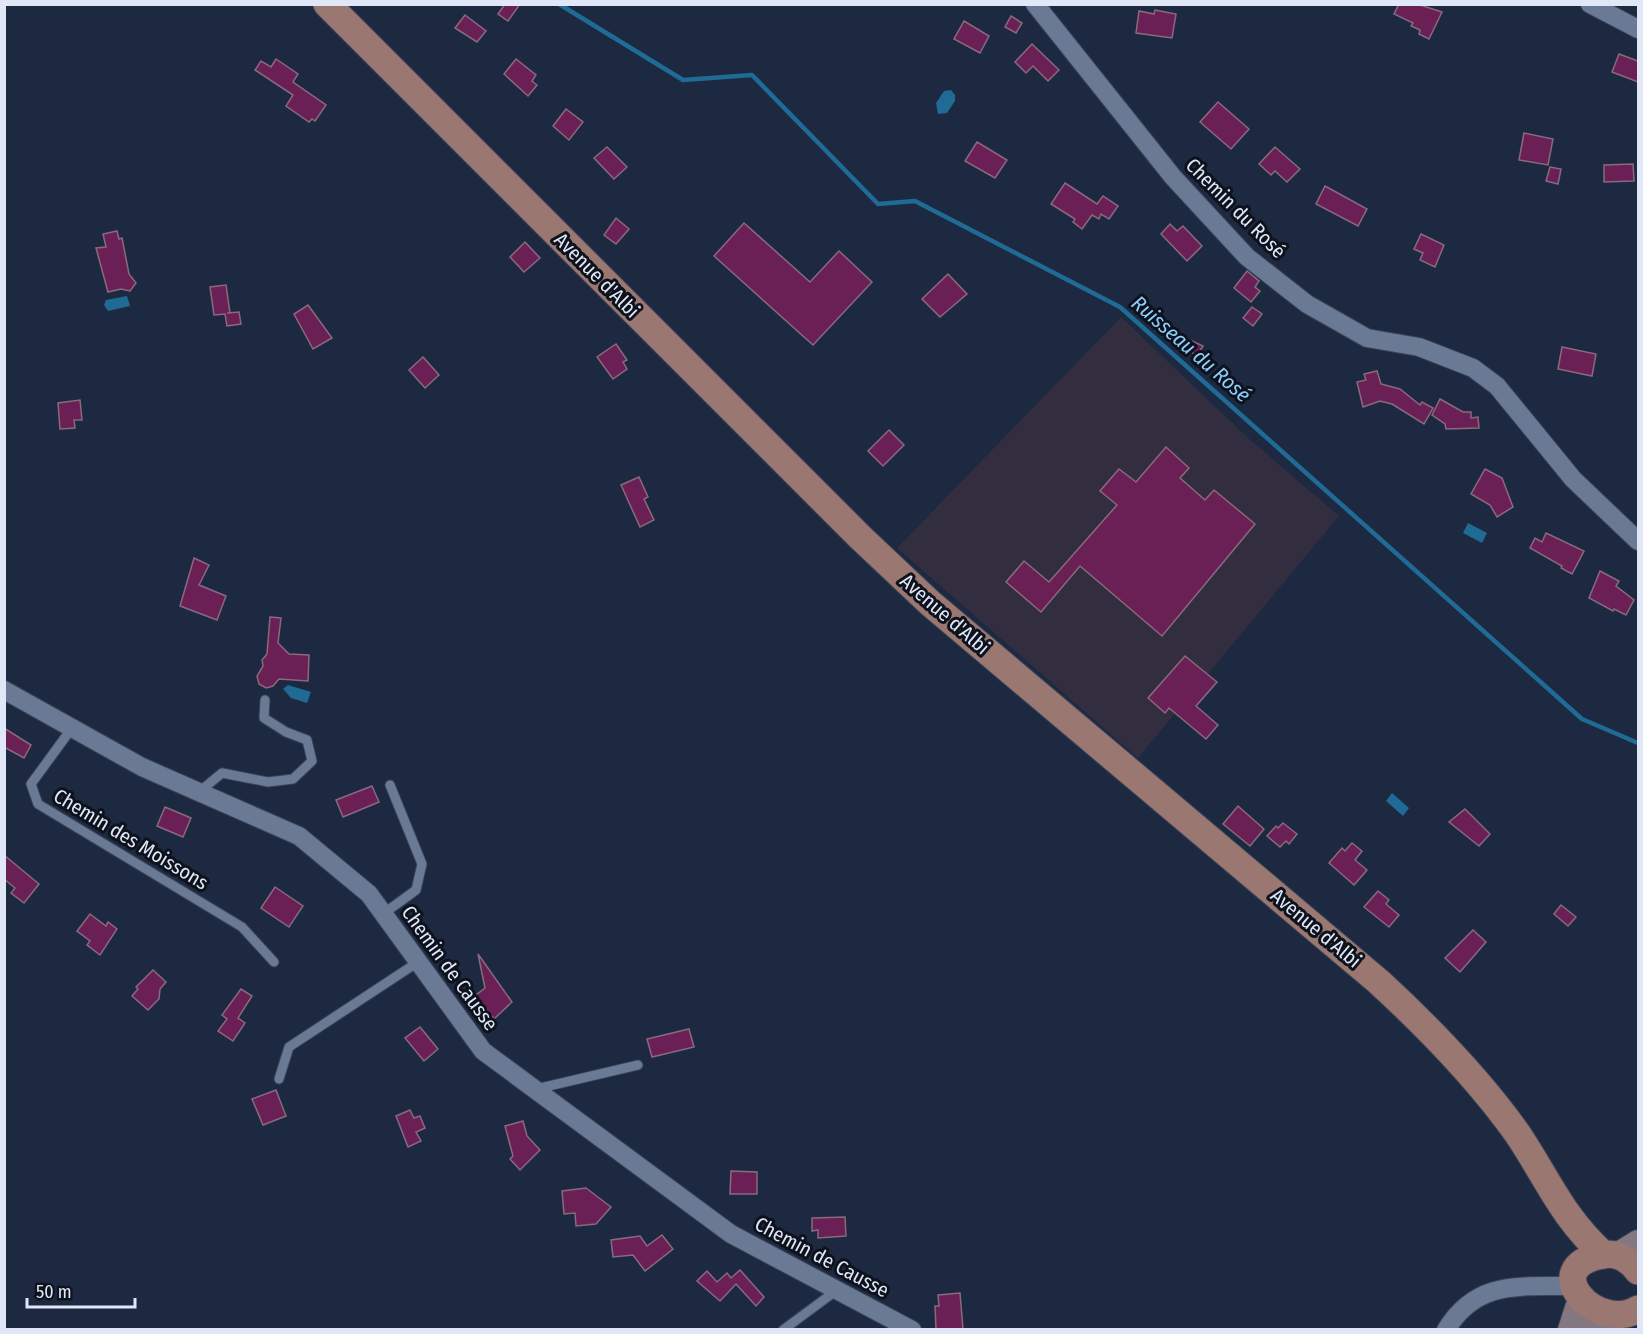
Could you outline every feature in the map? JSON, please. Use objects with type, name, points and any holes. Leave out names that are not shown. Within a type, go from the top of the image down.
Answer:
[{"type":"main road","name":"Avenue d'Albi","points":[[327,4],[852,530],[930,603],[1379,982],[1431,1030],[1472,1074],[1517,1134],[1565,1214],[1575,1243],[1582,1308]]},
{"type":"main road","name":"Avenue d'Albi","points":[[1565,1214],[1620,1251],[1638,1271]]},
{"type":"main road","points":[[1620,1251],[1595,1257],[1582,1308],[1625,1322],[1637,1313]]},
{"type":"street","name":"Chemin du Rosé","points":[[1035,4],[1173,177],[1247,257],[1307,304],[1367,338],[1419,347],[1473,368],[1497,386],[1573,479],[1638,541]]},
{"type":"street","points":[[1590,4],[1638,28]]},
{"type":"street","name":"Chemin de Causse","points":[[4,690],[142,767],[299,836],[369,894],[483,1051],[731,1234],[912,1329]]},
{"type":"street","points":[[1446,1329],[1455,1316],[1474,1298],[1494,1290],[1515,1287],[1582,1308]]},
{"type":"lane","points":[[199,792],[222,773],[268,782],[294,779],[312,760],[307,740],[286,732],[264,718],[265,700]]},
{"type":"lane","name":"Chemin des Moissons","points":[[72,728],[31,784],[38,804],[242,927],[274,962]]},
{"type":"lane","points":[[383,914],[416,890],[422,864],[390,785]]},
{"type":"lane","points":[[279,1079],[289,1047],[418,962]]},
{"type":"lane","points":[[536,1089],[638,1065]]},
{"type":"lane","points":[[783,1329],[837,1290]]},
{"type":"shaded area","points":[[1121,317],[1246,436],[1339,516],[1138,758],[897,548]]},
{"type":"water","points":[[951,90],[955,95],[955,101],[947,113],[938,114],[936,103],[944,91]]},
{"type":"water","points":[[127,296],[130,306],[108,311],[104,305],[106,300]]},
{"type":"water","points":[[1468,523],[1487,533],[1482,543],[1463,533]]},
{"type":"water","points":[[288,685],[311,692],[307,703],[291,698],[283,689]]},
{"type":"water","points":[[1392,793],[1409,808],[1403,816],[1386,801]]},
{"type":"building","points":[[505,4],[520,4],[508,21],[498,14]]},
{"type":"building","points":[[1399,4],[1417,4],[1442,12],[1429,39],[1419,34],[1420,30],[1411,26],[1413,23],[1394,14]]},
{"type":"building","points":[[1155,10],[1176,14],[1172,38],[1136,33],[1139,11],[1154,14]]},
{"type":"building","points":[[465,15],[486,31],[477,42],[455,28]]},
{"type":"building","points":[[1011,16],[1022,23],[1016,33],[1005,27]]},
{"type":"building","points":[[964,21],[989,36],[980,53],[954,39]]},
{"type":"building","points":[[1032,44],[1059,70],[1048,81],[1033,66],[1026,73],[1015,62]]},
{"type":"building","points":[[1619,54],[1638,61],[1638,82],[1612,72]]},
{"type":"building","points":[[276,59],[298,74],[293,82],[326,105],[315,121],[312,119],[309,122],[286,106],[293,95],[255,70],[261,61],[271,67]]},
{"type":"building","points":[[516,59],[536,75],[532,81],[537,85],[528,96],[504,74]]},
{"type":"building","points":[[1218,102],[1249,129],[1231,149],[1200,122]]},
{"type":"building","points":[[566,109],[583,122],[569,140],[553,126]]},
{"type":"building","points":[[1524,133],[1553,139],[1548,165],[1519,160]]},
{"type":"building","points":[[977,142],[1007,160],[995,178],[965,161]]},
{"type":"building","points":[[607,147],[627,167],[614,179],[594,158]]},
{"type":"building","points":[[1275,147],[1300,169],[1287,182],[1275,171],[1271,175],[1259,164]]},
{"type":"building","points":[[1633,164],[1634,181],[1604,182],[1604,165]]},
{"type":"building","points":[[1550,167],[1561,169],[1558,184],[1546,181]]},
{"type":"building","points":[[1065,183],[1097,204],[1103,196],[1118,206],[1109,219],[1101,214],[1099,219],[1092,215],[1082,229],[1073,222],[1075,219],[1051,204]]},
{"type":"building","points":[[1325,186],[1367,209],[1358,226],[1316,204]]},
{"type":"building","points":[[616,218],[629,229],[616,244],[604,235]]},
{"type":"building","points":[[744,223],[810,282],[839,251],[872,282],[813,345],[714,256]]},
{"type":"building","points":[[1170,224],[1177,231],[1183,226],[1202,246],[1187,261],[1161,234]]},
{"type":"building","points":[[117,231],[119,239],[122,238],[129,274],[136,283],[130,291],[121,289],[108,292],[96,248],[106,247],[103,234]]},
{"type":"building","points":[[1421,234],[1444,245],[1435,267],[1420,260],[1423,253],[1414,249]]},
{"type":"building","points":[[525,242],[540,258],[524,272],[510,257]]},
{"type":"building","points":[[1247,271],[1259,281],[1255,287],[1260,291],[1251,302],[1234,288]]},
{"type":"building","points":[[948,274],[967,294],[940,317],[922,299]]},
{"type":"building","points":[[226,285],[230,313],[239,312],[241,324],[227,326],[225,314],[214,315],[210,287]]},
{"type":"building","points":[[308,305],[332,338],[313,349],[294,314]]},
{"type":"building","points":[[1252,307],[1262,314],[1253,326],[1243,318]]},
{"type":"building","points":[[1186,338],[1203,346],[1197,356],[1181,345]]},
{"type":"building","points":[[616,344],[627,360],[623,362],[627,369],[613,379],[597,357]]},
{"type":"building","points":[[1562,347],[1596,354],[1592,376],[1558,369]]},
{"type":"building","points":[[423,357],[439,375],[425,388],[409,370]]},
{"type":"building","points":[[1377,371],[1381,384],[1400,389],[1420,405],[1422,402],[1433,408],[1424,424],[1392,404],[1380,401],[1363,407],[1357,382],[1366,380],[1364,374]]},
{"type":"building","points":[[1440,399],[1463,412],[1471,412],[1471,418],[1478,417],[1479,428],[1446,429],[1445,424],[1432,415]]},
{"type":"building","points":[[80,400],[82,420],[74,420],[75,428],[60,429],[58,403]]},
{"type":"building","points":[[889,430],[904,445],[883,466],[868,451]]},
{"type":"building","points":[[1166,447],[1189,468],[1180,478],[1205,500],[1214,490],[1255,524],[1162,636],[1080,566],[1041,612],[1006,582],[1024,561],[1049,582],[1117,505],[1100,491],[1119,469],[1136,482]]},
{"type":"building","points":[[1485,469],[1502,478],[1513,507],[1497,517],[1490,505],[1471,494]]},
{"type":"building","points":[[639,477],[648,497],[644,499],[654,520],[640,527],[621,485]]},
{"type":"building","points":[[1546,533],[1584,551],[1572,574],[1530,548],[1535,538],[1542,542]]},
{"type":"building","points":[[194,558],[209,565],[199,585],[226,596],[217,620],[180,606]]},
{"type":"building","points":[[1600,571],[1619,581],[1616,586],[1634,600],[1626,615],[1589,598]]},
{"type":"building","points":[[270,617],[281,618],[278,643],[289,654],[309,655],[308,681],[279,679],[273,686],[266,688],[259,684],[257,676],[263,666],[262,660],[267,654]]},
{"type":"building","points":[[1185,656],[1217,682],[1196,706],[1218,725],[1206,739],[1169,708],[1165,713],[1148,698]]},
{"type":"building","points":[[4,728],[31,745],[24,758],[4,747]]},
{"type":"building","points":[[372,786],[379,802],[343,817],[336,800]]},
{"type":"building","points":[[1238,806],[1264,829],[1250,846],[1223,824]]},
{"type":"building","points":[[165,807],[191,818],[183,837],[157,826]]},
{"type":"building","points":[[1465,809],[1490,834],[1479,846],[1449,822]]},
{"type":"building","points":[[1283,823],[1297,834],[1289,844],[1286,841],[1280,847],[1267,836],[1276,826],[1278,828]]},
{"type":"building","points":[[1352,843],[1362,851],[1355,860],[1367,870],[1354,885],[1329,863],[1342,848],[1345,851]]},
{"type":"building","points":[[4,855],[39,884],[24,903],[11,893],[15,888],[4,879]]},
{"type":"building","points":[[275,887],[303,906],[289,927],[261,908]]},
{"type":"building","points":[[1378,891],[1389,900],[1386,904],[1399,915],[1389,927],[1364,907]]},
{"type":"building","points":[[1561,905],[1576,917],[1568,926],[1554,914]]},
{"type":"building","points":[[90,914],[106,926],[108,922],[117,929],[100,955],[87,945],[90,941],[77,931]]},
{"type":"building","points":[[1473,930],[1486,942],[1460,972],[1445,958]]},
{"type":"building","points":[[478,954],[512,1002],[494,1019],[476,995],[485,988]]},
{"type":"building","points":[[153,970],[166,982],[160,989],[159,999],[148,1010],[132,996],[138,989],[136,987]]},
{"type":"building","points":[[241,989],[252,996],[238,1018],[245,1023],[233,1041],[218,1031],[227,1019],[222,1015]]},
{"type":"building","points":[[420,1027],[438,1049],[424,1061],[405,1038]]},
{"type":"building","points":[[689,1029],[694,1047],[652,1057],[647,1039]]},
{"type":"building","points":[[276,1090],[286,1116],[263,1125],[252,1099]]},
{"type":"building","points":[[410,1110],[414,1118],[420,1116],[425,1128],[416,1132],[421,1141],[408,1147],[396,1116]]},
{"type":"building","points":[[523,1121],[527,1136],[540,1150],[520,1170],[510,1159],[513,1156],[505,1126]]},
{"type":"building","points":[[731,1171],[757,1172],[757,1194],[730,1194]]},
{"type":"building","points":[[586,1188],[611,1207],[596,1224],[576,1226],[575,1213],[564,1214],[562,1191]]},
{"type":"building","points":[[845,1217],[846,1236],[818,1238],[818,1230],[812,1231],[812,1218]]},
{"type":"building","points":[[662,1235],[673,1249],[645,1271],[633,1255],[613,1257],[611,1240],[640,1236],[647,1246]]},
{"type":"building","points":[[740,1270],[764,1297],[756,1306],[736,1284],[720,1301],[697,1281],[707,1271],[717,1282],[727,1273],[731,1278]]},
{"type":"building","points":[[960,1293],[963,1329],[936,1329],[935,1306],[939,1306],[938,1295]]},
{"type":"waterway","name":"Ruisseau du Rosé","points":[[559,4],[683,80],[752,75],[878,204],[915,201],[1120,307],[1582,719],[1638,743]]}]
